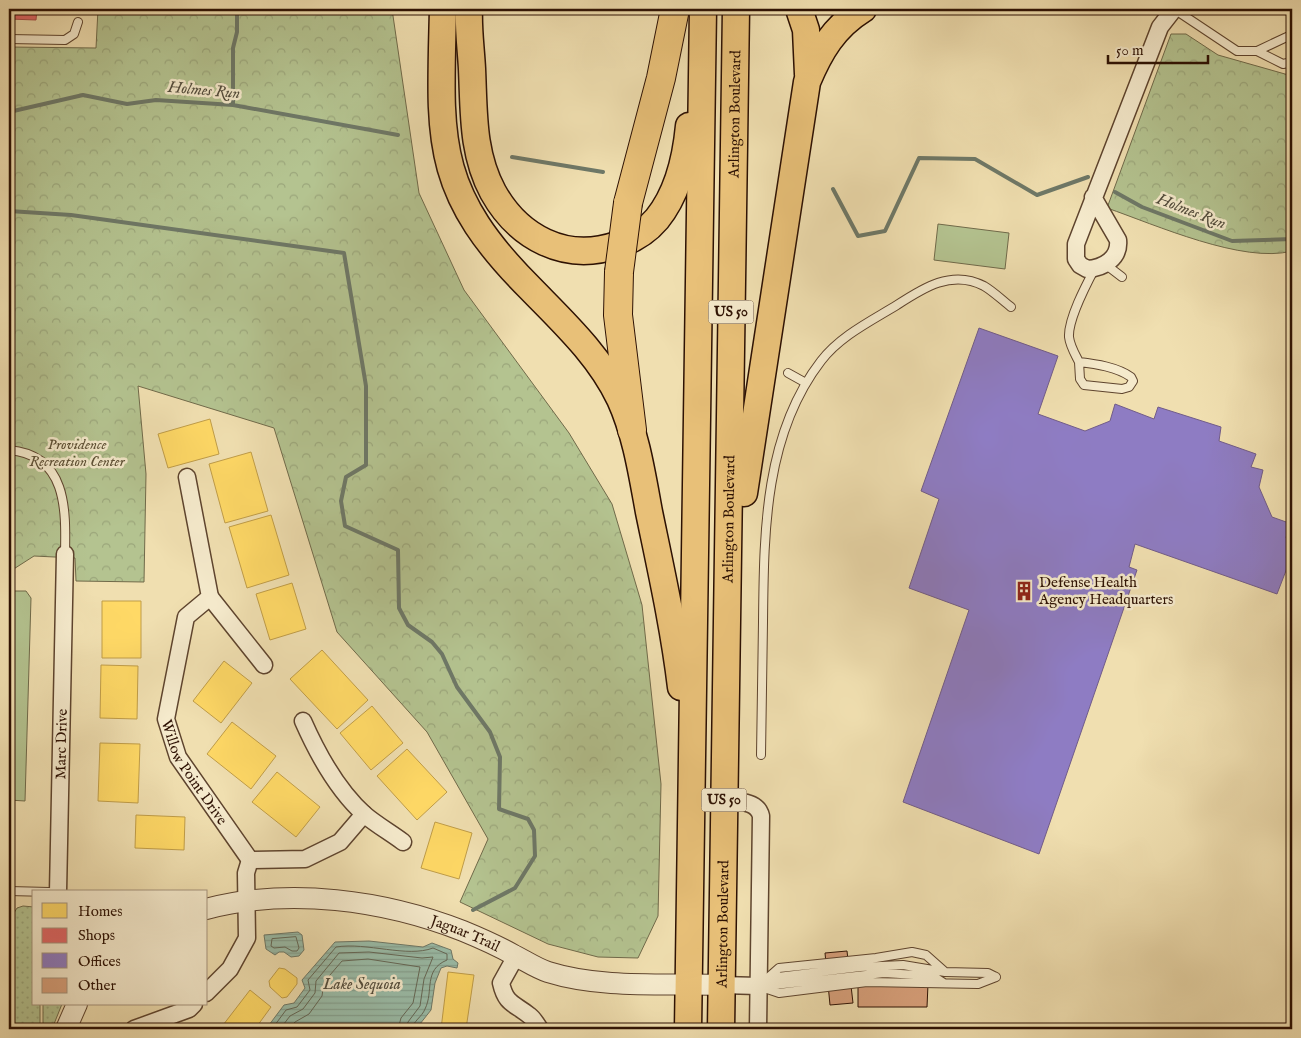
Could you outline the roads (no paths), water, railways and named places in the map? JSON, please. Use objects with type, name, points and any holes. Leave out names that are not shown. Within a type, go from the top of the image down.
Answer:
[{"type":"highway","points":[[428,9],[432,15],[441,80]]},
{"type":"highway","points":[[444,9],[441,80],[443,138],[451,174],[459,195],[484,238],[505,263],[572,332],[604,371],[620,398],[632,430]]},
{"type":"highway","points":[[469,9],[468,42],[472,67],[473,126],[477,146],[492,190],[503,208],[529,234],[557,248],[582,251],[609,248],[633,240],[650,225],[668,203],[678,180],[689,130],[693,28],[697,9]]},
{"type":"highway","points":[[472,67],[480,26],[486,9]]},
{"type":"highway","points":[[674,9],[661,78],[628,203],[619,272],[618,315],[632,430],[670,610],[687,728],[692,804]]},
{"type":"highway","name":"US 50","points":[[688,1029],[703,9]]},
{"type":"highway","name":"Arlington Boulevard","points":[[721,1029],[736,9]]},
{"type":"highway","points":[[728,615],[755,411],[807,82],[806,30],[799,9]]},
{"type":"highway","points":[[807,82],[825,43],[838,28],[863,9]]},
{"type":"highway","points":[[697,506],[711,576],[706,968],[708,974],[722,985]]},
{"type":"street","points":[[1093,197],[1118,240],[1119,247],[1116,256],[1100,266],[1086,268],[1080,265],[1075,251],[1093,197],[1160,27],[1174,9]]},
{"type":"street","points":[[187,477],[210,597],[264,665]]},
{"type":"street","name":"Marc Drive","points":[[58,890],[65,554]]},
{"type":"street","name":"Willow Point Drive","points":[[210,597],[186,617],[166,719],[178,757],[250,860]]},
{"type":"street","points":[[304,721],[320,759],[364,814],[403,842]]},
{"type":"street","points":[[724,801],[748,803],[760,813],[758,1029]]},
{"type":"street","points":[[208,990],[230,970],[247,938],[242,902],[246,872],[250,860],[305,858],[340,842],[364,814]]},
{"type":"street","points":[[208,898],[242,902]]},
{"type":"street","name":"Jaguar Trail","points":[[208,909],[242,902],[307,898],[349,902],[390,909],[464,931],[548,972],[575,978],[609,982],[722,985]]},
{"type":"street","points":[[516,956],[501,983],[504,997],[518,1010],[530,1016],[540,1029]]},
{"type":"street","points":[[722,985],[758,986]]},
{"type":"street","points":[[66,1029],[75,1006]]},
{"type":"street","points":[[134,1029],[189,1009],[192,1006]]},
{"type":"lane","points":[[1174,9],[1237,51],[1257,51],[1291,35]]},
{"type":"lane","points":[[9,39],[65,40],[74,34],[78,22]]},
{"type":"lane","points":[[1257,51],[1283,64],[1292,62]]},
{"type":"lane","points":[[1080,362],[1098,365],[1127,374],[1131,377],[1132,384],[1122,389],[1084,385],[1080,379],[1080,362],[1072,348],[1069,333],[1080,297],[1100,266],[1122,277]]},
{"type":"lane","points":[[761,755],[764,539],[777,457],[793,410],[806,383],[822,360],[843,339],[931,284],[955,279],[974,282],[988,289],[1011,307]]},
{"type":"lane","points":[[788,373],[806,383]]},
{"type":"lane","points":[[9,450],[36,456],[51,470],[62,493],[66,521],[65,554]]},
{"type":"lane","points":[[9,891],[32,892]]},
{"type":"lane","points":[[758,986],[779,968],[876,958],[912,952],[926,955],[945,972]]},
{"type":"lane","points":[[903,965],[945,972],[988,973],[996,977],[978,984],[945,983],[933,976],[884,973],[758,986],[778,977],[860,967],[903,965]]},
{"type":"water","points":[[298,932],[302,935],[304,950],[299,956],[291,957],[284,952],[279,952],[275,955],[266,949],[264,935]]},
{"type":"water","name":"Lake Sequoia","points":[[369,941],[423,947],[432,943],[451,950],[453,959],[458,963],[457,968],[447,966],[441,968],[435,983],[431,1010],[416,1029],[266,1029],[284,1005],[294,1003],[305,988],[302,980],[335,942]]},
{"type":"waterway","points":[[233,105],[233,48],[237,32],[237,9]]},
{"type":"waterway","name":"Holmes Run","points":[[9,112],[83,95],[127,104],[156,100],[233,105],[398,135]]},
{"type":"waterway","name":"Holmes Run","points":[[512,157],[603,172]]},
{"type":"waterway","name":"Holmes Run","points":[[833,189],[858,236],[885,231],[919,158],[975,159],[1037,195],[1088,177]]},
{"type":"waterway","name":"Holmes Run","points":[[1115,192],[1142,207],[1232,241],[1292,239]]},
{"type":"waterway","points":[[9,211],[71,215],[344,253],[366,386],[366,465],[346,477],[341,501],[345,526],[398,550],[399,608],[408,625],[432,642],[442,654],[457,687],[490,732],[500,757],[499,809],[528,819],[534,830],[535,856],[515,888],[473,910]]},
{"type":"place","name":"Defense Health Agency Headquarters","points":[[1024,591]]},
{"type":"park label","name":"Providence Recreation Center","points":[[77,452]]}]
